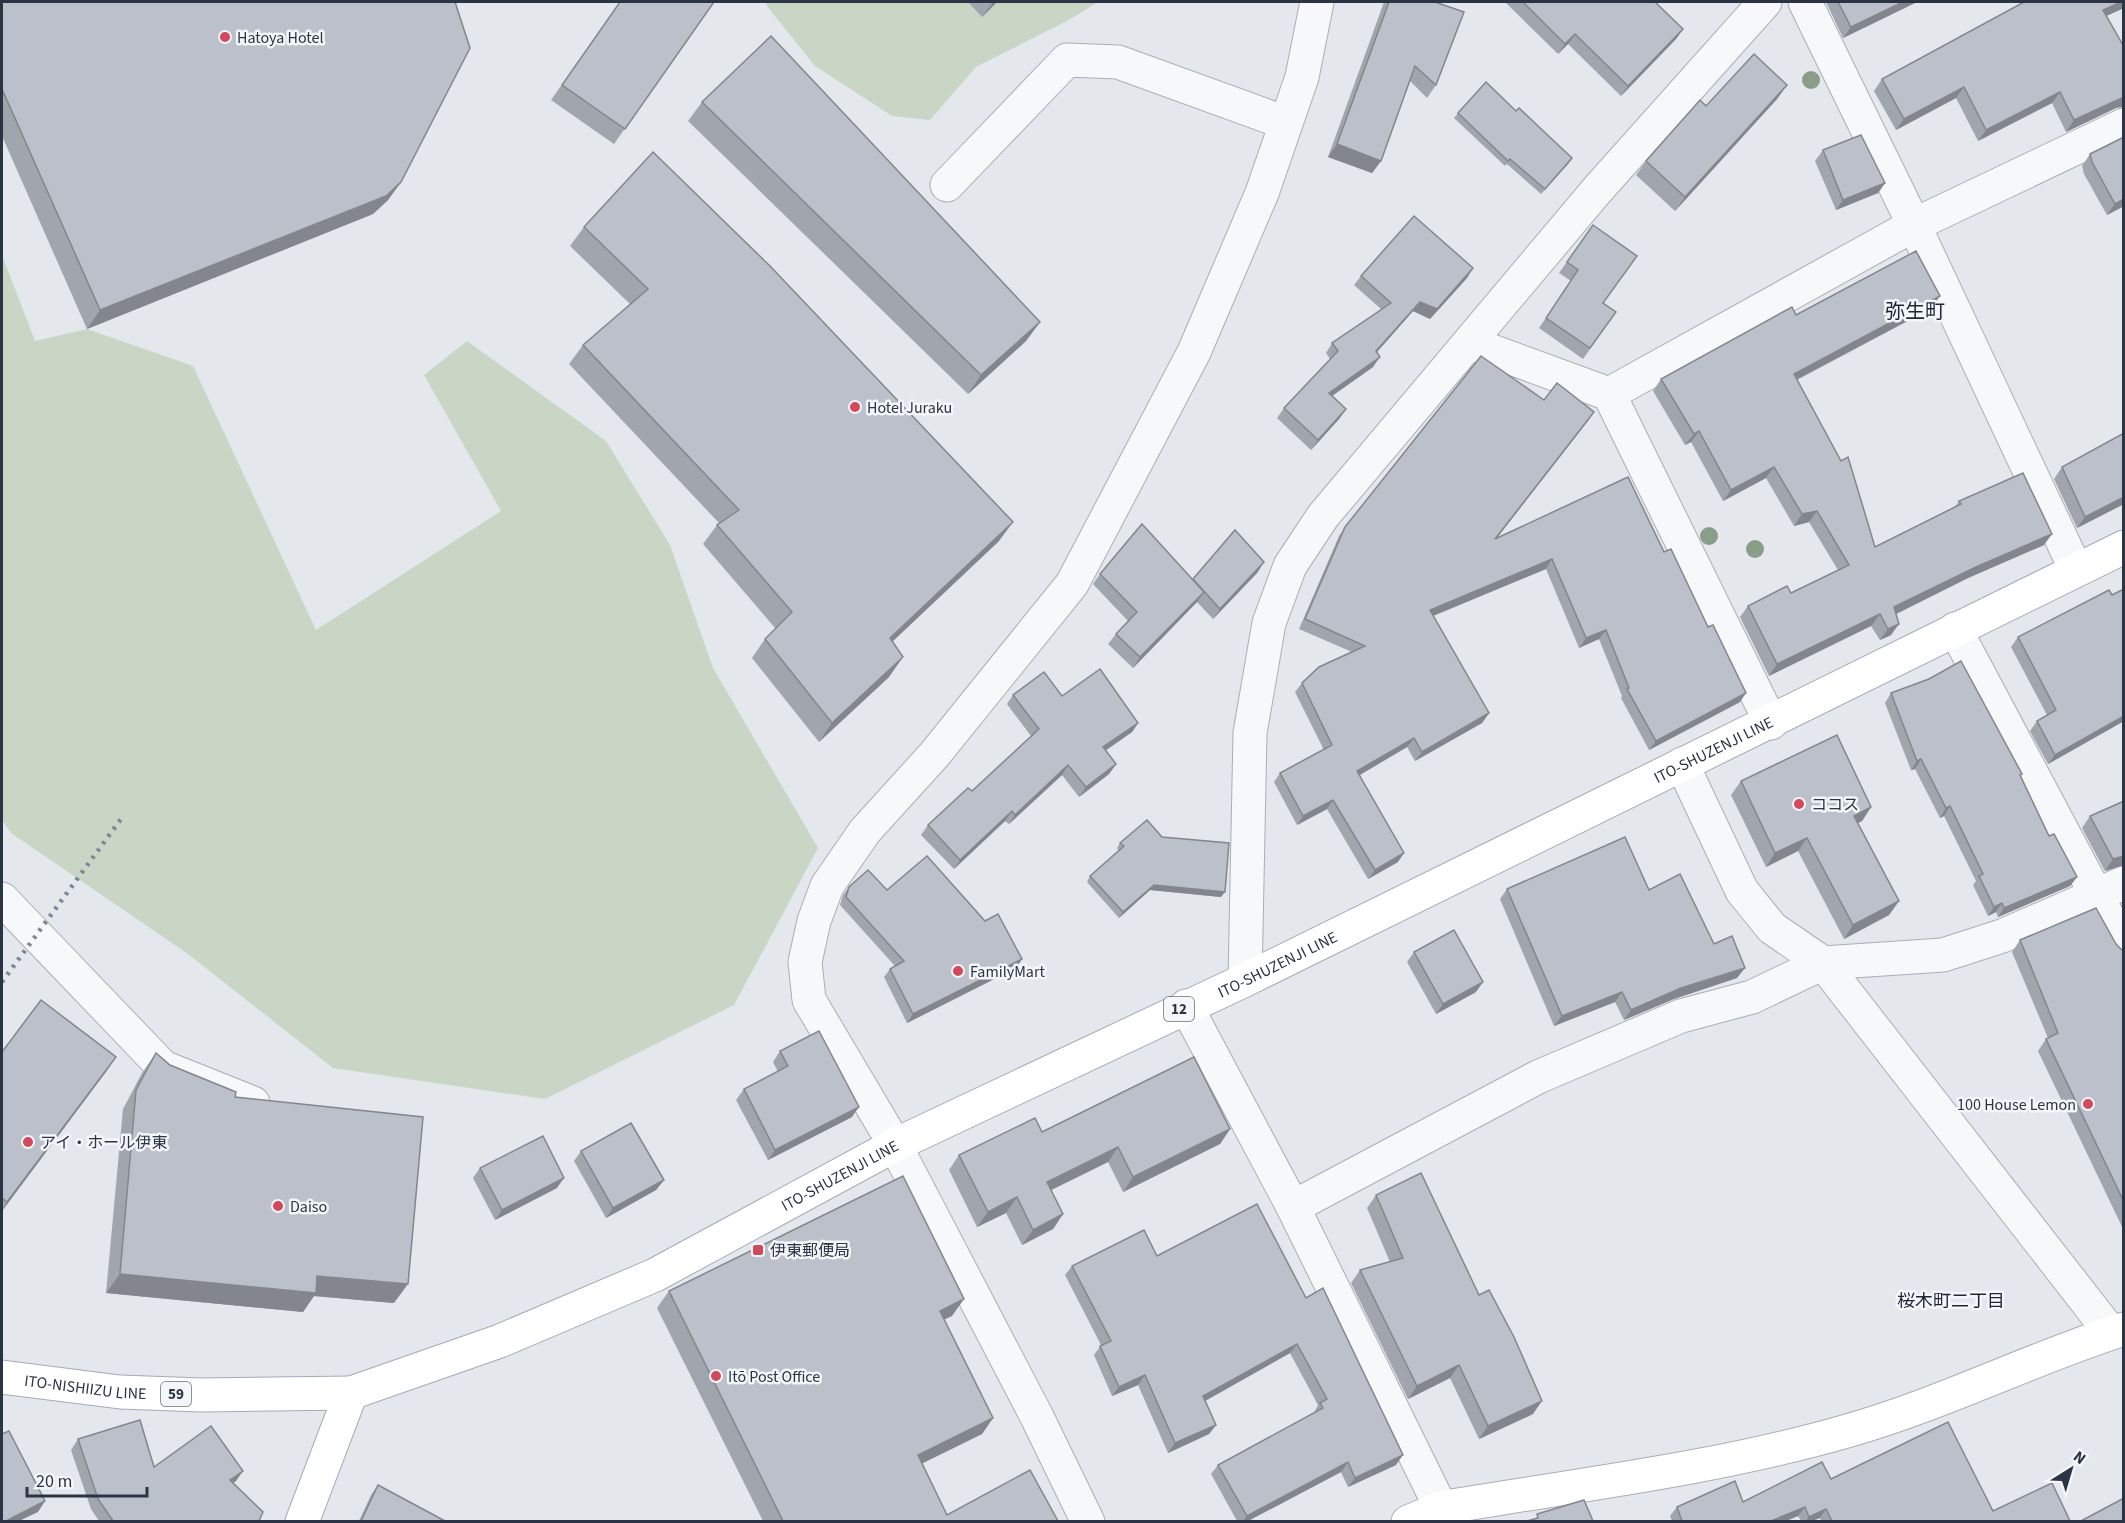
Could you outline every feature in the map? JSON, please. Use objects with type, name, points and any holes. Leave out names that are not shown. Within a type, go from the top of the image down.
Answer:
[{"type":"main road","name":"ITO-SHUZENJI LINE","points":[[351,1394],[500,1341],[655,1275],[895,1145],[1245,980],[1682,764],[1771,723],[1955,629],[2124,547]]},
{"type":"main road","points":[[1408,1521],[1745,1457],[1836,1434],[1940,1400],[2117,1331]]},
{"type":"main road","name":"ITO-NISHIIZU LINE","points":[[3,1379],[120,1392],[201,1395],[351,1394]]},
{"type":"main road","points":[[302,1521],[351,1394]]},
{"type":"street","points":[[1088,1521],[1037,1417],[895,1145],[809,1000],[805,962],[814,921],[827,886],[865,831],[934,755],[1072,584],[1194,352],[1262,193],[1302,77],[1317,2]]},
{"type":"street","points":[[1245,980],[1250,733],[1269,623],[1290,566],[1323,516],[1598,189],[1765,2]]},
{"type":"street","points":[[1806,2],[1914,225],[2076,570]]},
{"type":"street","points":[[947,185],[1067,60],[1118,62],[1286,123]]},
{"type":"street","points":[[1609,394],[1914,225],[2124,124]]},
{"type":"street","points":[[1470,343],[1609,394],[1771,723]]},
{"type":"street","points":[[1955,629],[2110,890],[2124,947]]},
{"type":"street","points":[[1682,764],[1742,891],[1772,928],[1822,963],[2117,1331]]},
{"type":"street","points":[[1293,1207],[1538,1077],[1681,1016],[1752,997],[1822,963],[1942,955],[2002,936],[2110,890]]},
{"type":"street","points":[[2,899],[163,1067],[253,1103]]},
{"type":"street","points":[[1186,1006],[1293,1207],[1443,1515]]},
{"type":"green space","points":[[767,2],[1098,2],[1067,21],[976,67],[930,120],[892,116],[815,66],[766,5]]},
{"type":"green space","points":[[2,255],[35,341],[87,329],[193,366],[316,630],[501,511],[424,375],[467,341],[606,441],[670,545],[713,668],[818,848],[734,1005],[545,1099],[333,1068],[188,954],[11,833],[2,820]]},
{"type":"building","points":[[2,2],[455,2],[470,48],[401,182],[386,196],[100,310],[2,89]]},
{"type":"building","points":[[620,2],[714,2],[625,129],[562,85]]},
{"type":"building","points":[[1389,2],[1435,2],[1464,12],[1436,85],[1415,66],[1381,161],[1337,144]]},
{"type":"building","points":[[1523,2],[1655,2],[1683,29],[1628,86],[1575,34],[1565,44]]},
{"type":"building","points":[[1838,2],[1903,2],[1851,27]]},
{"type":"building","points":[[2024,2],[2121,2],[2103,10],[2124,47],[2124,97],[2074,120],[2060,92],[1986,130],[1964,87],[1904,119],[1882,79]]},
{"type":"building","points":[[771,36],[1040,322],[981,375],[702,102]]},
{"type":"building","points":[[1754,54],[1787,85],[1685,197],[1646,161],[1700,100],[1706,106]]},
{"type":"building","points":[[1486,82],[1516,111],[1519,108],[1572,158],[1545,189],[1510,159],[1508,161],[1458,113]]},
{"type":"building","points":[[1861,135],[1885,183],[1843,200],[1823,150]]},
{"type":"building","points":[[2124,137],[2124,199],[2115,204],[2090,154]]},
{"type":"building","points":[[653,152],[770,266],[1013,522],[890,638],[903,657],[832,723],[765,639],[792,612],[717,525],[739,510],[583,345],[648,289],[584,227]]},
{"type":"building","points":[[1414,216],[1473,268],[1437,309],[1420,302],[1376,351],[1380,357],[1329,393],[1346,409],[1318,440],[1284,408],[1338,351],[1332,343],[1391,303],[1361,276]]},
{"type":"building","points":[[1593,225],[1637,256],[1603,303],[1616,312],[1590,348],[1546,318],[1578,270],[1567,262]]},
{"type":"building","points":[[1916,251],[1940,296],[1794,374],[1841,461],[1848,457],[1875,547],[1961,504],[1959,501],[2023,473],[2052,534],[1976,567],[1894,607],[1899,624],[1888,629],[1880,614],[1777,664],[1748,606],[1787,586],[1791,593],[1849,565],[1817,511],[1802,514],[1774,467],[1731,490],[1699,431],[1694,434],[1661,379],[1792,307],[1796,315]]},
{"type":"building","points":[[1481,356],[1544,400],[1557,383],[1594,412],[1495,539],[1628,477],[1664,552],[1671,549],[1708,627],[1713,625],[1746,693],[1656,741],[1627,689],[1629,688],[1606,630],[1586,638],[1552,559],[1430,610],[1489,713],[1422,752],[1414,738],[1357,771],[1404,853],[1375,870],[1333,800],[1303,816],[1280,773],[1332,745],[1302,683],[1319,667],[1365,646],[1305,619],[1345,527]]},
{"type":"building","points":[[2124,433],[2124,497],[2085,517],[2062,467]]},
{"type":"building","points":[[1142,524],[1204,592],[1140,657],[1116,634],[1137,612],[1100,574]]},
{"type":"building","points":[[1235,530],[1264,562],[1220,609],[1193,579]]},
{"type":"building","points":[[2124,589],[2124,716],[2055,755],[2037,721],[2056,710],[2018,637],[2109,590],[2112,595]]},
{"type":"building","points":[[1961,661],[2022,774],[2020,775],[2049,836],[2054,834],[2077,877],[2004,908],[2002,903],[1994,907],[1979,876],[1983,874],[1950,806],[1946,808],[1921,759],[1917,761],[1891,693],[1929,679]]},
{"type":"building","points":[[1100,669],[1138,723],[1103,747],[1116,764],[1086,787],[1068,765],[1015,815],[1012,811],[960,860],[928,825],[968,788],[972,791],[1039,729],[1013,695],[1044,672],[1062,696]]},
{"type":"building","points":[[1837,735],[1871,807],[1854,816],[1899,901],[1853,925],[1807,838],[1775,853],[1741,781]]},
{"type":"building","points":[[2124,801],[2124,856],[2113,859],[2090,816]]},
{"type":"building","points":[[1147,820],[1162,837],[1229,843],[1225,892],[1154,885],[1123,912],[1090,876],[1124,846],[1120,843]]},
{"type":"building","points":[[1625,837],[1649,890],[1680,874],[1714,944],[1732,936],[1745,968],[1681,988],[1631,1010],[1622,992],[1562,1016],[1507,889]]},
{"type":"building","points":[[927,856],[985,921],[998,914],[1022,959],[913,1014],[890,969],[904,961],[846,897],[849,887],[868,870],[887,890]]},
{"type":"building","points":[[2096,908],[2116,944],[2124,952],[2124,1202],[2046,1039],[2058,1033],[2020,940]]},
{"type":"building","points":[[1454,930],[1483,982],[1443,1004],[1414,952]]},
{"type":"building","name":"アイ・ホール伊東","points":[[41,1000],[116,1057],[7,1202],[2,1198],[2,1052]]},
{"type":"building","points":[[819,1031],[859,1107],[775,1150],[744,1089],[788,1066],[780,1051]]},
{"type":"building","points":[[156,1053],[170,1065],[236,1092],[235,1097],[423,1117],[408,1284],[317,1276],[316,1293],[120,1274],[136,1090]]},
{"type":"building","points":[[1194,1057],[1230,1129],[1133,1177],[1118,1147],[1047,1182],[1063,1214],[1033,1230],[1017,1197],[988,1212],[959,1155],[1035,1118],[1042,1132]]},
{"type":"building","points":[[631,1123],[664,1180],[613,1208],[581,1151]]},
{"type":"building","points":[[543,1136],[564,1178],[502,1210],[480,1168]]},
{"type":"building","points":[[1421,1173],[1479,1295],[1489,1290],[1514,1337],[1542,1401],[1488,1426],[1459,1365],[1417,1386],[1360,1270],[1403,1258],[1376,1195]]},
{"type":"building","points":[[903,1176],[964,1299],[940,1311],[993,1418],[918,1455],[947,1515],[1030,1470],[1058,1521],[783,1521],[669,1291]]},
{"type":"building","points":[[1257,1204],[1306,1298],[1323,1288],[1403,1455],[1355,1478],[1348,1462],[1247,1516],[1218,1465],[1323,1408],[1320,1403],[1327,1399],[1297,1344],[1203,1396],[1216,1425],[1175,1443],[1145,1375],[1119,1387],[1100,1346],[1111,1341],[1072,1266],[1144,1230],[1157,1256]]},
{"type":"building","points":[[140,1420],[154,1467],[211,1426],[243,1471],[230,1480],[263,1512],[259,1521],[113,1521],[98,1499],[78,1439]]},
{"type":"building","points":[[1948,1422],[1993,1511],[2052,1483],[2070,1521],[1832,1521],[1826,1509],[1809,1517],[1805,1507],[1771,1521],[1682,1521],[1677,1507],[1735,1481],[1743,1502],[1822,1462],[1831,1479]]},
{"type":"building","points":[[9,1431],[45,1501],[2,1521],[2,1434]]},
{"type":"building","points":[[378,1485],[445,1521],[361,1521]]},
{"type":"building","points":[[2124,1498],[2124,1521],[2081,1521]]},
{"type":"building","points":[[1584,1500],[1593,1521],[1527,1521],[1538,1518],[1537,1514]]},
{"type":"railway","points":[[2,982],[121,819]]},
{"type":"place","name":"Hatoya Hotel","points":[[225,37]]},
{"type":"place","name":"Hotel Juraku","points":[[855,407]]},
{"type":"place","name":"ココス","points":[[1799,804]]},
{"type":"place","name":"FamilyMart","points":[[958,971]]},
{"type":"place","name":"100 House Lemon","points":[[2088,1104]]},
{"type":"place","name":"アイ・ホール伊東","points":[[28,1142]]},
{"type":"place","name":"Daiso","points":[[278,1206]]},
{"type":"place","name":"伊東郵便局","points":[[758,1250]]},
{"type":"place","name":"Itō Post Office","points":[[716,1376]]},
{"type":"district","name":"弥生町","points":[[1915,311]]},
{"type":"district","name":"桜木町二丁目","points":[[1951,1301]]}]
